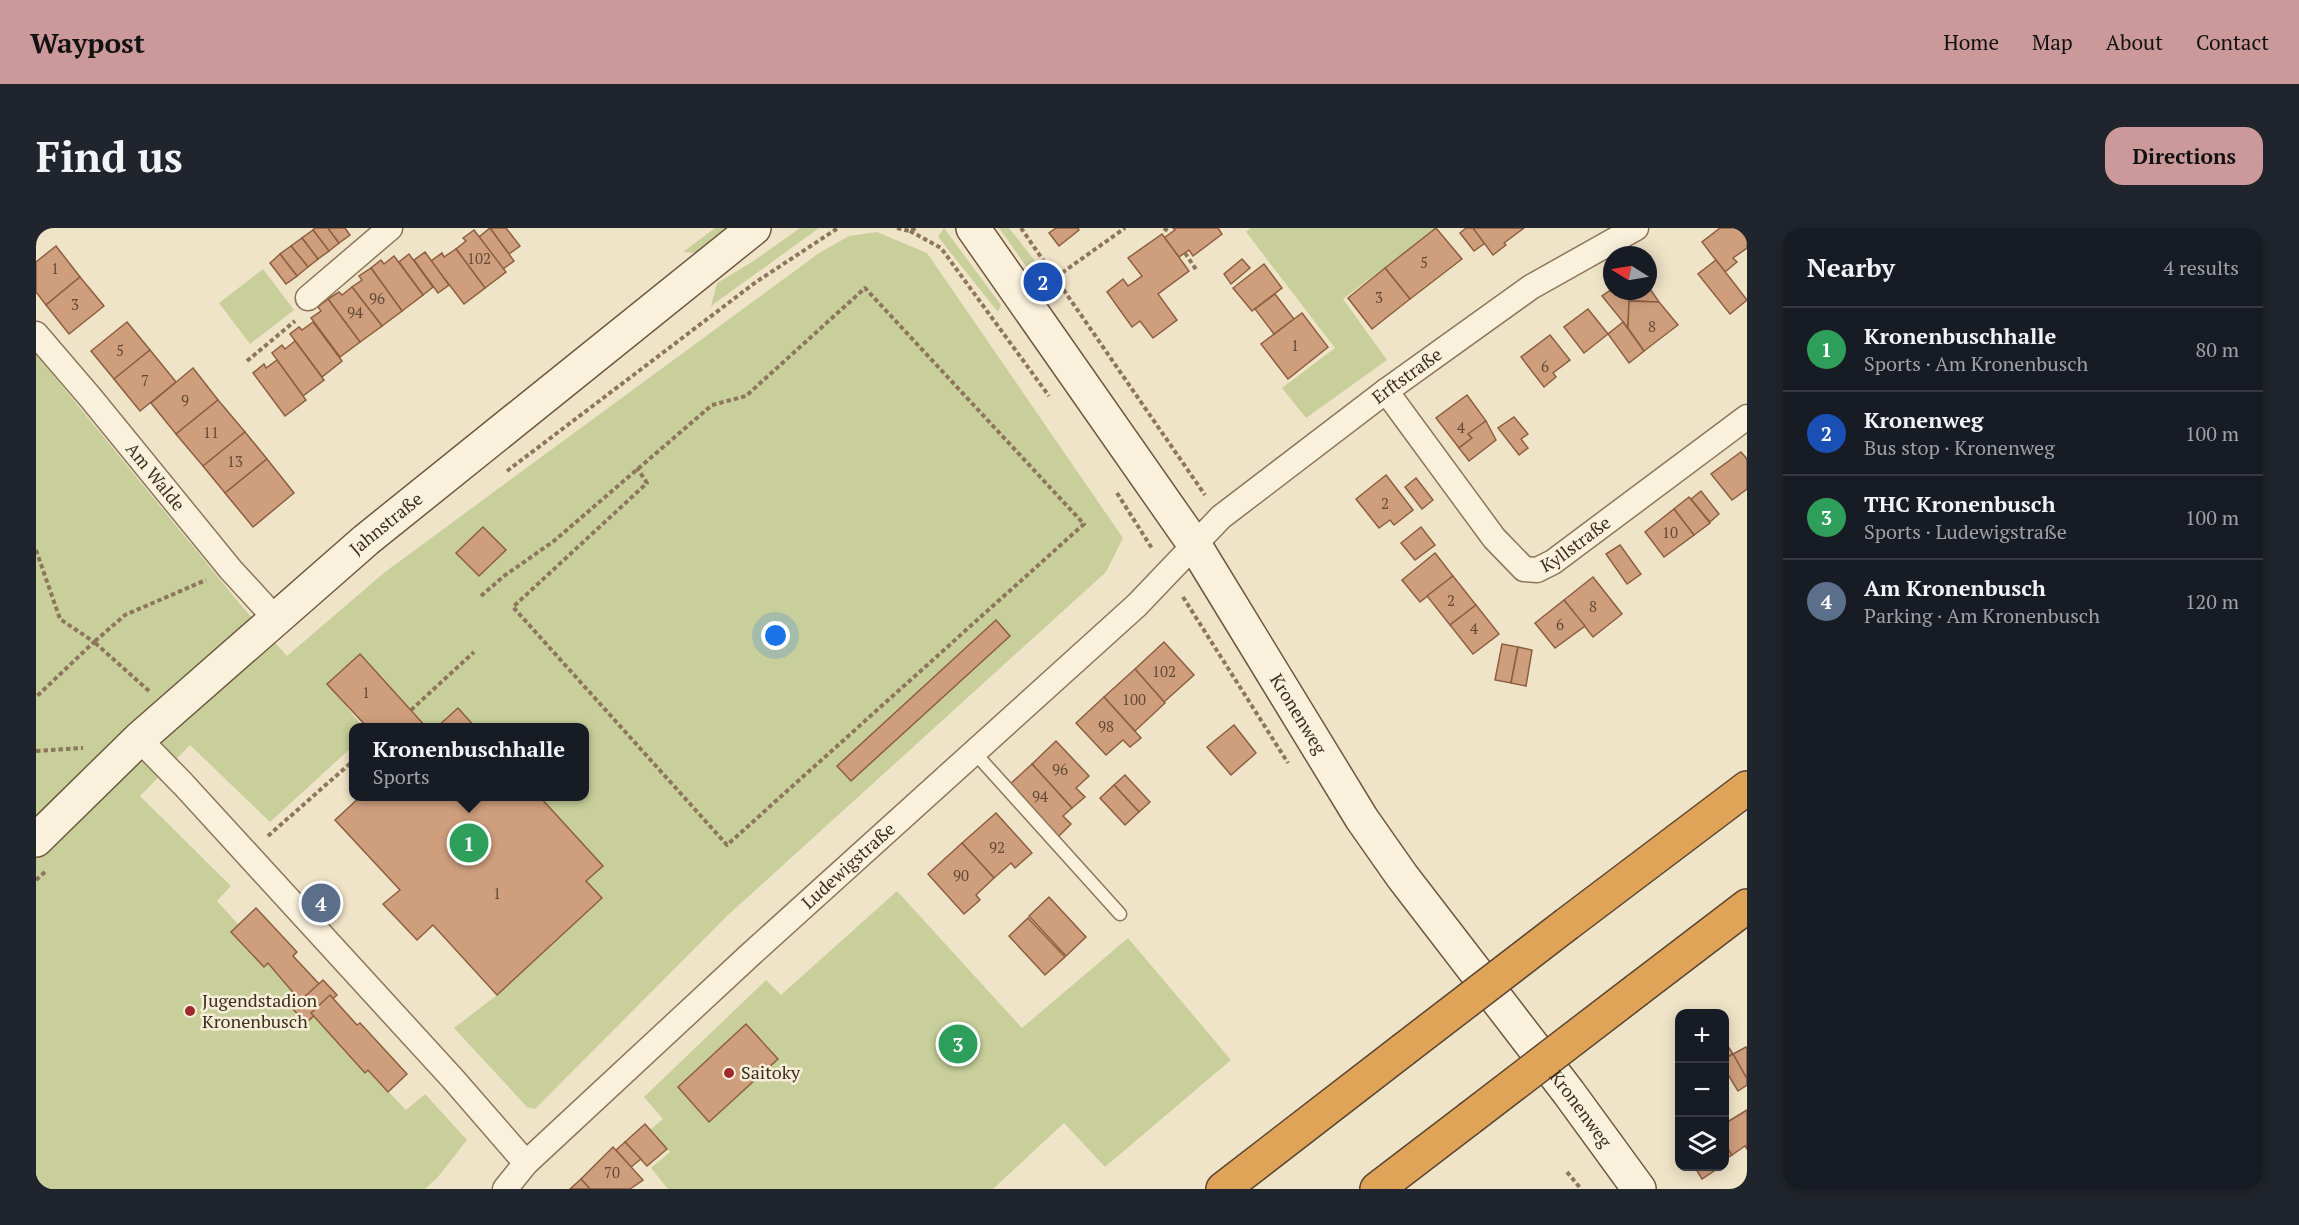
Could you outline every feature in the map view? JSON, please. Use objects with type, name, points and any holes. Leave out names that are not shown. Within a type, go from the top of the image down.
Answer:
[{"type":"highway","points":[[1223,1189],[1747,788]]},
{"type":"highway","points":[[1377,1189],[1747,906]]},
{"type":"street","points":[[308,298],[390,228]]},
{"type":"street","name":"Jahnstraße","points":[[44,852],[139,739],[275,618],[366,540],[754,228]]},
{"type":"street","name":"Kronenweg","points":[[973,228],[1194,544],[1356,812],[1639,1189]]},
{"type":"street","name":"Erftstraße","points":[[1194,544],[1221,517],[1386,391],[1532,287],[1636,228]]},
{"type":"street","name":"Am Walde","points":[[36,334],[231,570],[275,618]]},
{"type":"street","name":"Kyllstraße","points":[[1386,391],[1494,538],[1524,569],[1537,570],[1553,562],[1747,417]]},
{"type":"street","name":"Ludewigstraße","points":[[505,1189],[526,1163],[751,954],[1137,605],[1194,544]]},
{"type":"street","points":[[139,739],[247,854],[526,1163]]},
{"type":"lane","points":[[974,752],[1120,914]]},
{"type":"path","points":[[500,476],[756,282],[838,228]]},
{"type":"path","points":[[897,228],[910,231],[916,228]]},
{"type":"path","points":[[1021,228],[1221,517]]},
{"type":"path","points":[[1056,277],[1125,228]]},
{"type":"path","points":[[1164,228],[1170,233]]},
{"type":"path","points":[[1185,253],[1197,271]]},
{"type":"path","points":[[481,596],[504,576],[554,541],[637,468],[712,405],[746,396],[865,288],[1084,524],[727,845],[513,607],[647,483],[637,468]]},
{"type":"path","points":[[248,361],[302,316],[308,298]]},
{"type":"path","points":[[36,550],[60,619],[94,642],[156,698]]},
{"type":"path","points":[[36,697],[126,615],[231,570]]},
{"type":"path","points":[[411,710],[474,652]]},
{"type":"path","points":[[36,751],[89,747]]},
{"type":"path","points":[[247,854],[349,764]]},
{"type":"path","points":[[36,880],[44,852]]},
{"type":"path","points":[[1567,1172],[1581,1189]]},
{"type":"green space","points":[[715,228],[729,228],[696,253],[683,252]]},
{"type":"green space","points":[[800,228],[819,228],[711,306],[717,283],[752,262]]},
{"type":"green space","points":[[944,228],[1001,305],[998,312],[938,237]]},
{"type":"green space","points":[[999,228],[1009,228],[1047,276],[1033,276]]},
{"type":"green space","points":[[1251,228],[1437,228],[1343,299],[1387,360],[1306,418],[1282,388],[1335,348],[1246,232]]},
{"type":"green space","points":[[877,232],[927,253],[1123,538],[1106,572],[727,916],[535,1109],[527,1107],[454,1028],[497,995],[602,899],[586,881],[541,801],[589,801],[589,723],[472,723],[458,708],[441,723],[423,723],[360,654],[328,684],[360,723],[349,723],[349,750],[270,822],[190,745],[140,796],[231,886],[217,901],[238,924],[256,908],[297,952],[294,956],[319,983],[323,980],[337,995],[333,999],[357,1025],[360,1023],[407,1074],[388,1091],[406,1110],[425,1094],[467,1140],[438,1177],[425,1189],[36,1189],[36,354],[240,604],[287,656],[385,572],[819,253],[849,236]]},
{"type":"green space","points":[[263,269],[294,310],[250,344],[219,303]]},
{"type":"green space","points":[[897,891],[1022,1028],[1128,938],[1231,1060],[1105,1167],[1064,1123],[993,1189],[668,1189],[651,1168],[670,1152],[650,1130],[663,1119],[644,1097],[766,980],[781,995]]},
{"type":"building","points":[[328,228],[339,243],[329,251],[313,230]]},
{"type":"building","points":[[328,228],[345,228],[350,235],[339,243]]},
{"type":"building","points":[[490,228],[506,228],[520,246],[509,254]]},
{"type":"building","points":[[490,228],[514,261],[503,269],[479,237]]},
{"type":"building","points":[[1056,228],[1078,228],[1079,230],[1059,246],[1049,233]]},
{"type":"building","points":[[1173,228],[1218,228],[1222,234],[1193,256],[1189,250],[1179,257],[1164,238],[1175,230]]},
{"type":"building","points":[[1436,228],[1462,259],[1410,299],[1385,268]]},
{"type":"building","points":[[1466,228],[1473,228],[1485,243],[1474,251],[1460,233]]},
{"type":"building","points":[[1473,228],[1524,228],[1504,243],[1506,245],[1493,255]]},
{"type":"building","points":[[1720,228],[1738,228],[1747,239],[1747,248],[1733,258],[1737,262],[1725,272],[1702,242]]},
{"type":"building","points":[[313,230],[329,251],[318,259],[302,238]]},
{"type":"building","points":[[474,230],[506,272],[485,288],[456,249],[466,241],[463,238]]},
{"type":"building","points":[[1162,234],[1189,271],[1158,294],[1177,320],[1153,338],[1140,321],[1132,327],[1107,292],[1123,279],[1128,286],[1142,276],[1128,258]]},
{"type":"building","points":[[302,238],[318,259],[308,267],[291,246]]},
{"type":"building","points":[[56,246],[80,277],[46,305],[36,292],[36,262]]},
{"type":"building","points":[[291,246],[308,267],[297,276],[280,254]]},
{"type":"building","points":[[456,249],[485,288],[464,304],[431,261],[442,253],[444,257]]},
{"type":"building","points":[[425,252],[449,285],[438,293],[414,260]]},
{"type":"building","points":[[280,254],[297,276],[286,284],[270,263]]},
{"type":"building","points":[[409,254],[433,287],[423,295],[399,262]]},
{"type":"building","points":[[394,256],[423,295],[402,311],[371,268],[381,260],[384,264]]},
{"type":"building","points":[[1242,259],[1250,268],[1231,284],[1224,274]]},
{"type":"building","points":[[1716,260],[1747,300],[1730,314],[1698,274]]},
{"type":"building","points":[[1264,264],[1282,288],[1252,311],[1233,288]]},
{"type":"building","points":[[371,268],[402,311],[382,326],[352,287],[362,280],[359,276]]},
{"type":"building","points":[[1385,268],[1410,299],[1372,329],[1348,298]]},
{"type":"building","points":[[80,277],[104,306],[69,334],[46,305]]},
{"type":"building","points":[[352,287],[382,326],[360,342],[328,299],[339,292],[342,295]]},
{"type":"building","points":[[1275,294],[1294,319],[1274,334],[1255,309]]},
{"type":"building","points":[[328,299],[360,342],[340,357],[311,318],[321,311],[318,307]]},
{"type":"building","points":[[1657,299],[1659,302],[1629,301],[1628,328],[1605,300]]},
{"type":"building","points":[[1629,301],[1659,302],[1678,325],[1644,351],[1628,328]]},
{"type":"building","points":[[1588,309],[1608,334],[1584,353],[1564,327]]},
{"type":"building","points":[[1302,313],[1328,347],[1288,379],[1261,344]]},
{"type":"building","points":[[127,322],[150,350],[114,379],[91,351]]},
{"type":"building","points":[[313,322],[342,361],[322,377],[290,334],[299,327],[302,330]]},
{"type":"building","points":[[1623,322],[1644,351],[1629,363],[1608,334]]},
{"type":"building","points":[[1550,335],[1570,360],[1553,373],[1556,377],[1544,387],[1521,357]]},
{"type":"building","points":[[295,341],[324,380],[303,396],[272,353],[282,345],[285,349]]},
{"type":"building","points":[[150,350],[176,382],[140,411],[114,379]]},
{"type":"building","points":[[277,360],[306,400],[285,416],[253,373],[264,364],[266,368]]},
{"type":"building","points":[[193,368],[218,400],[176,434],[151,403]]},
{"type":"building","points":[[1467,395],[1486,421],[1468,434],[1472,438],[1459,448],[1436,418]]},
{"type":"building","points":[[218,400],[245,432],[203,466],[176,434]]},
{"type":"building","points":[[1514,417],[1528,434],[1521,439],[1528,448],[1519,455],[1498,428]]},
{"type":"building","points":[[1486,421],[1496,440],[1469,461],[1459,448],[1472,438],[1468,434]]},
{"type":"building","points":[[245,432],[267,459],[225,493],[203,466]]},
{"type":"building","points":[[1741,452],[1747,459],[1747,489],[1732,500],[1711,474]]},
{"type":"building","points":[[267,459],[294,493],[253,527],[225,493]]},
{"type":"building","points":[[1386,475],[1413,510],[1394,525],[1390,520],[1379,528],[1356,499]]},
{"type":"building","points":[[1416,478],[1433,500],[1422,509],[1405,487]]},
{"type":"building","points":[[1701,491],[1719,514],[1710,522],[1691,499]]},
{"type":"building","points":[[1689,497],[1710,523],[1694,535],[1674,509]]},
{"type":"building","points":[[1674,509],[1694,535],[1664,557],[1645,532]]},
{"type":"building","points":[[483,527],[506,550],[479,576],[456,553]]},
{"type":"building","points":[[1421,527],[1435,545],[1415,560],[1401,543]]},
{"type":"building","points":[[1620,545],[1641,574],[1627,584],[1606,554]]},
{"type":"building","points":[[1435,553],[1453,576],[1420,602],[1402,580]]},
{"type":"building","points":[[1453,576],[1476,605],[1450,625],[1427,596]]},
{"type":"building","points":[[1593,577],[1622,614],[1593,637],[1564,600]]},
{"type":"building","points":[[1564,600],[1585,626],[1555,648],[1535,623]]},
{"type":"building","points":[[1476,605],[1499,634],[1473,654],[1450,625]]},
{"type":"building","points":[[996,620],[1010,636],[851,781],[837,766]]},
{"type":"building","points":[[1164,642],[1194,675],[1164,702],[1135,669]]},
{"type":"building","points":[[1502,644],[1518,647],[1511,683],[1495,680]]},
{"type":"building","points":[[1518,647],[1532,650],[1526,686],[1511,683]]},
{"type":"building","points":[[360,654],[422,723],[363,723],[327,684]]},
{"type":"building","points":[[1135,669],[1165,703],[1135,731],[1104,697]]},
{"type":"building","points":[[1104,697],[1141,738],[1130,747],[1123,740],[1106,755],[1076,723]]},
{"type":"building","points":[[458,708],[472,723],[442,723]]},
{"type":"building","points":[[1234,725],[1256,753],[1231,775],[1207,747]]},
{"type":"building","points":[[1056,741],[1089,776],[1076,788],[1085,797],[1072,808],[1032,764]]},
{"type":"building","points":[[1032,764],[1072,808],[1063,816],[1071,824],[1058,837],[1008,786]]},
{"type":"building","points":[[1125,775],[1150,802],[1139,812],[1114,785]]},
{"type":"building","points":[[1114,785],[1139,812],[1125,825],[1100,798]]},
{"type":"building","points":[[356,801],[544,801],[603,866],[586,881],[602,898],[497,995],[433,925],[417,940],[383,904],[400,890],[335,820]]},
{"type":"building","points":[[996,813],[1032,853],[1015,868],[1011,863],[994,878],[962,843]]},
{"type":"building","points":[[962,843],[994,878],[976,895],[980,900],[964,914],[928,874]]},
{"type":"building","points":[[1049,897],[1086,937],[1066,956],[1029,916]]},
{"type":"building","points":[[256,908],[297,952],[293,956],[321,986],[302,1003],[268,963],[264,967],[231,932]]},
{"type":"building","points":[[1028,918],[1065,957],[1045,975],[1009,936]]},
{"type":"building","points":[[323,980],[337,995],[306,1023],[292,1008]]},
{"type":"building","points":[[330,995],[357,1025],[360,1023],[407,1074],[388,1092],[368,1070],[365,1073],[311,1013]]},
{"type":"building","name":"Saitoky","points":[[746,1024],[778,1059],[709,1122],[678,1087]]},
{"type":"building","points":[[1747,1048],[1747,1079],[1733,1054]]},
{"type":"building","points":[[1733,1054],[1747,1079],[1747,1085],[1738,1091],[1729,1076],[1729,1056]]},
{"type":"building","points":[[1747,1110],[1747,1149],[1745,1146],[1732,1155],[1729,1151],[1729,1121]]},
{"type":"building","points":[[645,1124],[667,1149],[647,1166],[625,1142]]},
{"type":"building","points":[[625,1142],[641,1159],[631,1167],[616,1150]]},
{"type":"building","points":[[613,1147],[643,1180],[630,1189],[590,1189],[581,1179]]},
{"type":"building","points":[[1697,1171],[1714,1171],[1702,1179]]},
{"type":"building","points":[[581,1179],[590,1189],[570,1189]]},
{"type":"place","name":"Kronenweg","points":[[1043,282]]},
{"type":"place","name":"Kronenbuschhalle","points":[[469,843]]},
{"type":"place","name":"Am Kronenbusch","points":[[321,903]]},
{"type":"place","name":"Jugendstadion Kronenbusch","points":[[190,1011]]},
{"type":"place","name":"THC Kronenbusch","points":[[958,1044]]},
{"type":"place","name":"Saitoky","points":[[729,1073]]}]
